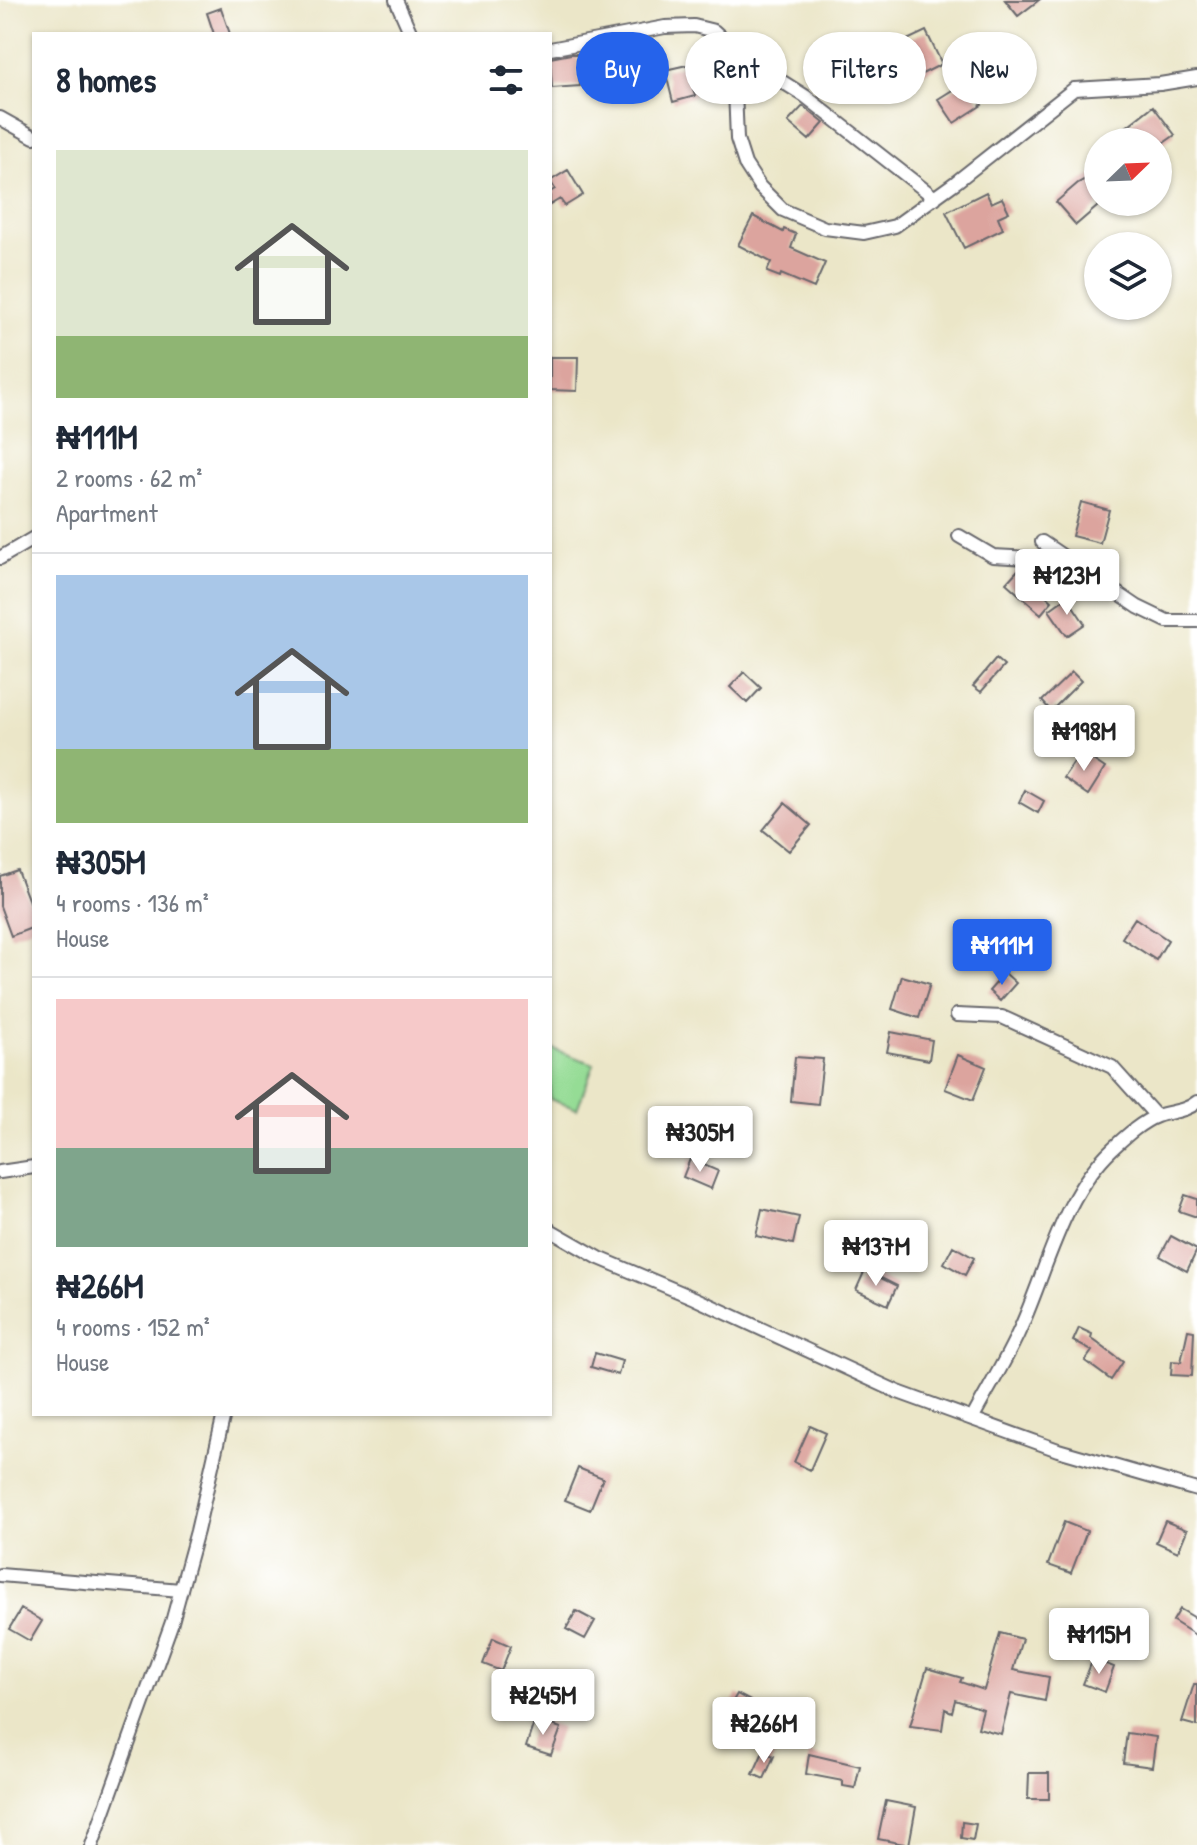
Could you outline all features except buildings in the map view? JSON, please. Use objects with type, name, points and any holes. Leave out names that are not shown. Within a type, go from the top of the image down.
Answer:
[{"type":"street","points":[[396,0],[410,32]]},
{"type":"street","points":[[552,49],[665,27],[694,26],[715,32]]},
{"type":"street","points":[[734,104],[737,139],[745,164],[760,187],[783,210],[825,228],[864,233],[895,226],[1074,89],[1160,84],[1197,78]]},
{"type":"street","points":[[787,85],[935,198]]},
{"type":"street","points":[[0,118],[32,136]]},
{"type":"street","points":[[959,536],[993,556],[1069,561]]},
{"type":"street","points":[[0,558],[32,539]]},
{"type":"street","points":[[1042,542],[1138,607],[1167,621],[1197,621]]},
{"type":"street","points":[[957,1015],[1002,1017],[1112,1067],[1156,1116]]},
{"type":"street","points":[[972,1419],[1020,1330],[1054,1237],[1109,1152],[1156,1116],[1176,1113],[1197,1102]]},
{"type":"street","points":[[0,1172],[32,1167]]},
{"type":"street","points":[[552,1231],[599,1258],[898,1392],[1058,1450],[1197,1490]]},
{"type":"street","points":[[92,1845],[181,1590],[224,1416]]},
{"type":"street","points":[[0,1575],[181,1590]]},
{"type":"green space","points":[[552,1049],[594,1064],[577,1109],[552,1100]]}]
